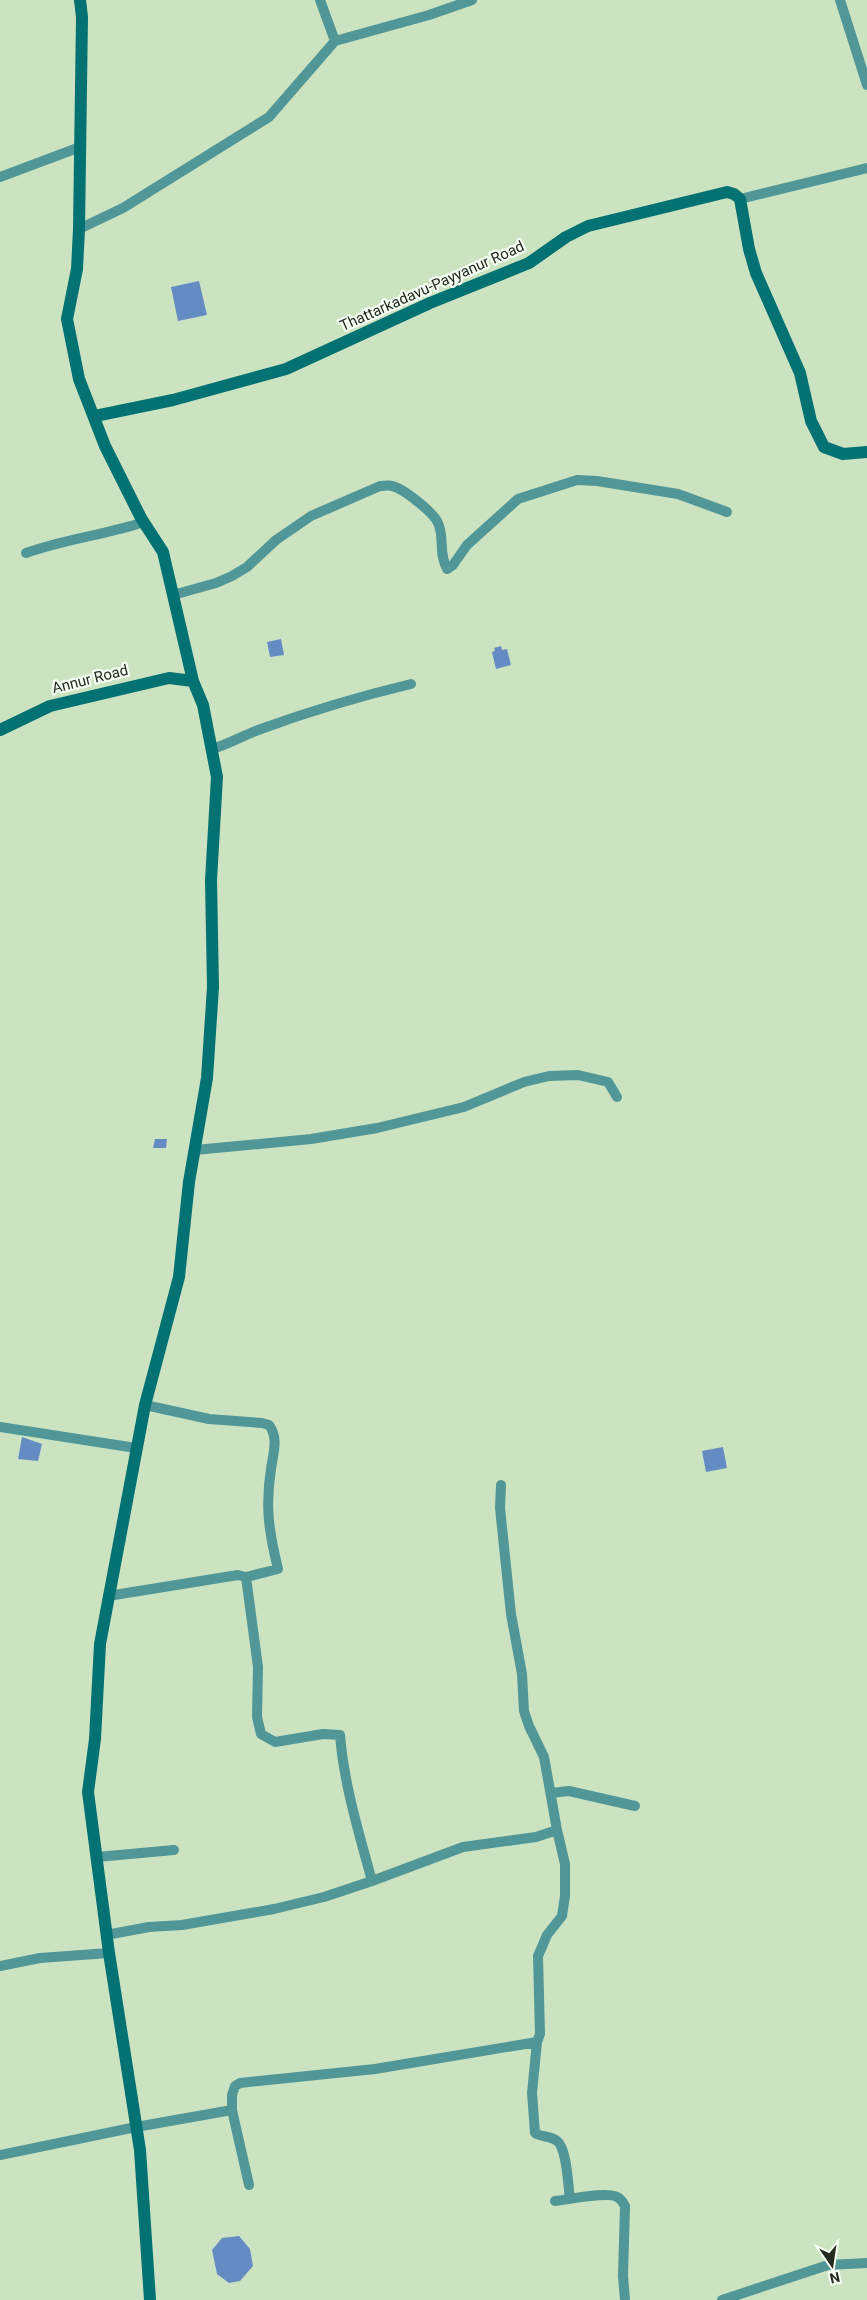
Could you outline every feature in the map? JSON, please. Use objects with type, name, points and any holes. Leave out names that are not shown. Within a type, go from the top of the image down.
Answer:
[{"type":"main road","points":[[80,0],[82,17],[79,229],[77,269],[67,319],[79,379],[95,416],[105,446],[144,522],[163,552],[192,681],[203,705],[217,777],[211,880],[213,987],[207,1078],[195,1150],[179,1277],[145,1405],[108,1596],[100,1644],[95,1739],[88,1792],[108,1953],[140,2150],[150,2300]]},
{"type":"main road","name":"Thattarkadavu-Payyanur Road","points":[[95,416],[174,400],[286,369],[430,303],[528,263],[566,237],[588,226],[727,192],[734,194],[740,199]]},
{"type":"main road","points":[[740,199],[749,249],[756,273],[800,373],[811,421],[824,447],[843,454],[867,452]]},
{"type":"main road","name":"Annur Road","points":[[0,730],[50,706],[169,678],[192,681]]},
{"type":"street","points":[[320,0],[335,41]]},
{"type":"street","points":[[79,229],[123,208],[269,117],[335,41],[429,15],[472,0]]},
{"type":"street","points":[[840,0],[864,68],[867,85]]},
{"type":"street","points":[[0,176],[80,147]]},
{"type":"street","points":[[740,199],[867,168]]},
{"type":"street","points":[[173,595],[216,583],[232,576],[247,567],[276,540],[311,516],[380,486],[393,486],[399,489],[412,497],[438,521],[441,534],[440,550],[446,569],[453,565],[466,545],[518,500],[577,480],[597,481],[678,494],[727,512]]},
{"type":"street","points":[[26,553],[49,544],[118,530],[144,522]]},
{"type":"street","points":[[212,748],[234,742],[260,729],[335,704],[411,684]]},
{"type":"street","points":[[195,1150],[311,1139],[377,1128],[464,1108],[524,1082],[549,1076],[578,1075],[608,1082],[617,1097]]},
{"type":"street","points":[[108,1596],[238,1575],[246,1577],[278,1569],[267,1522],[269,1486],[276,1445],[272,1429],[269,1425],[209,1419],[145,1405]]},
{"type":"street","points":[[0,1427],[136,1448]]},
{"type":"street","points":[[501,1485],[500,1508],[512,1614],[522,1674],[524,1711],[544,1757],[565,1864],[565,1896],[562,1916],[547,1935],[538,1956],[540,2034],[537,2042],[532,2093],[535,2134],[551,2137],[560,2142],[564,2153],[570,2199]]},
{"type":"street","points":[[246,1577],[258,1667],[257,1717],[261,1734],[275,1742],[323,1734],[340,1735],[342,1758],[351,1800],[372,1881]]},
{"type":"street","points":[[551,1793],[569,1791],[635,1806]]},
{"type":"street","points":[[106,1935],[149,1927],[182,1925],[274,1909],[372,1881],[463,1847],[536,1837],[557,1830]]},
{"type":"street","points":[[96,1857],[174,1850]]},
{"type":"street","points":[[0,1966],[40,1958],[108,1953]]},
{"type":"street","points":[[249,2185],[232,2110],[232,2094],[235,2086],[240,2083],[402,2065],[537,2042]]},
{"type":"street","points":[[0,2155],[136,2127],[232,2110]]},
{"type":"street","points":[[555,2202],[607,2195],[616,2196],[622,2200],[625,2206],[623,2276],[625,2300]]},
{"type":"street","points":[[722,2300],[828,2265],[867,2263]]},
{"type":"water","points":[[199,281],[207,315],[178,321],[171,287]]},
{"type":"water","points":[[281,639],[284,655],[270,657],[267,642]]},
{"type":"water","points":[[501,646],[502,650],[507,649],[511,665],[496,669],[492,652],[495,651],[494,648]]},
{"type":"water","points":[[155,1139],[167,1139],[166,1148],[153,1148]]},
{"type":"water","points":[[22,1437],[42,1444],[38,1461],[18,1459]]},
{"type":"water","points":[[723,1447],[727,1468],[706,1472],[702,1451]]},
{"type":"water","points":[[239,2236],[250,2249],[253,2266],[240,2281],[229,2283],[217,2274],[212,2250],[222,2238]]}]
